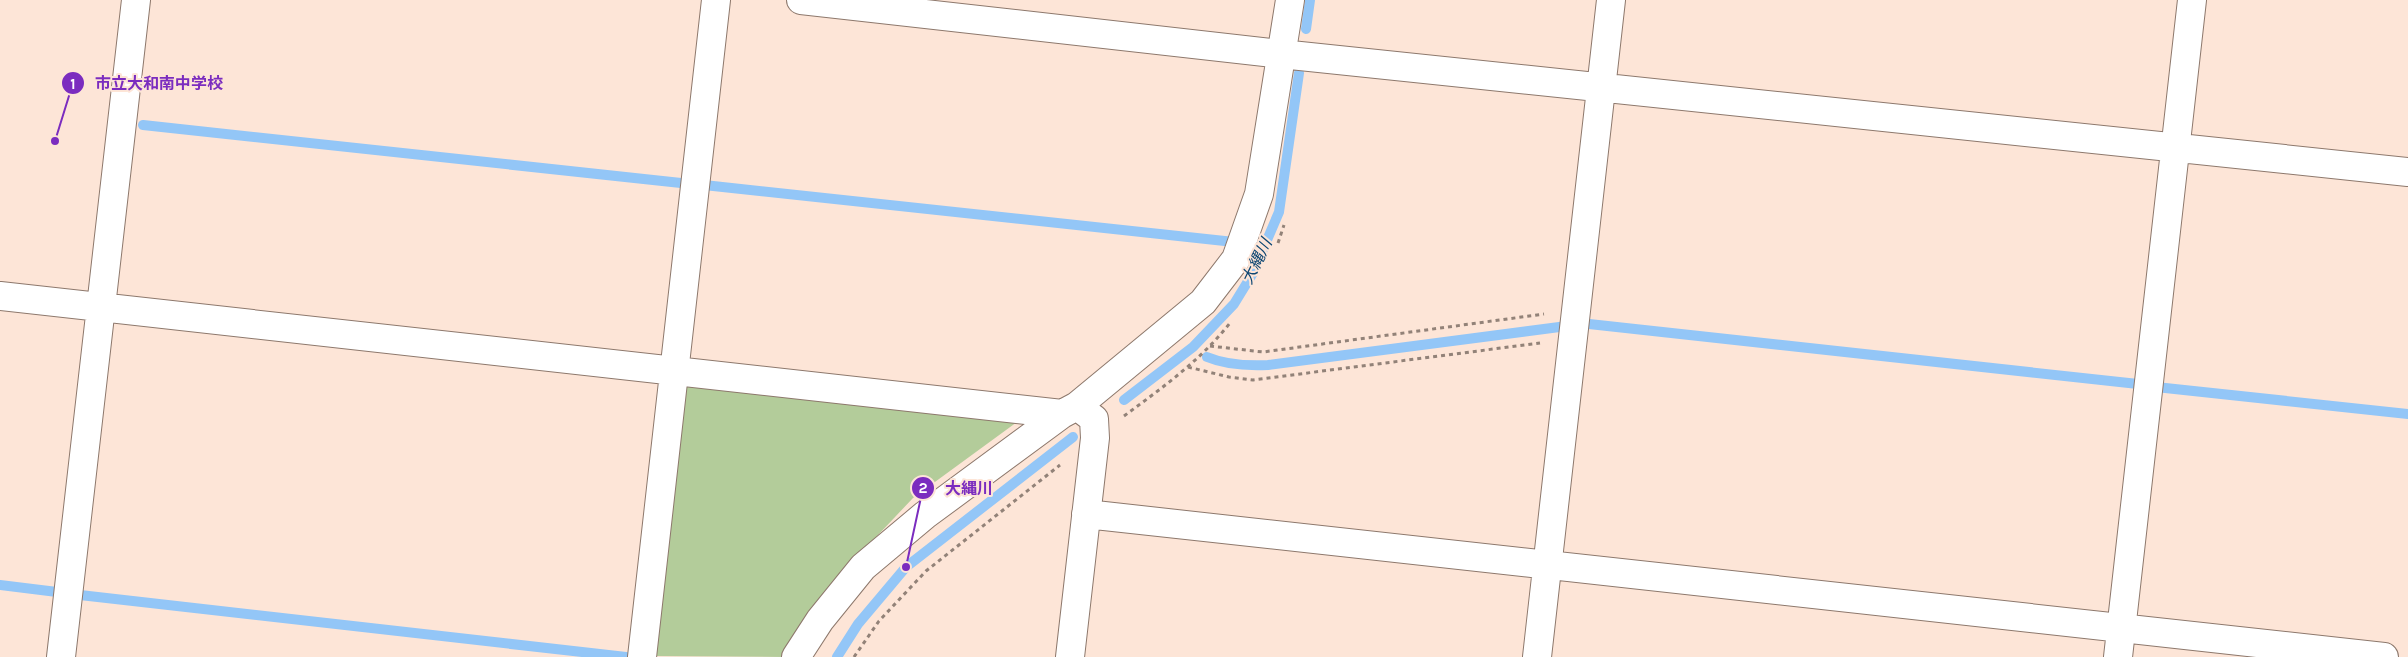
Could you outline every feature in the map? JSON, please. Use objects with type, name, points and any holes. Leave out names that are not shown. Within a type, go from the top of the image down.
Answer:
[{"type":"street","points":[[61,657],[136,0]]},
{"type":"street","points":[[642,657],[716,0]]},
{"type":"street","points":[[801,0],[1281,54],[2408,172]]},
{"type":"street","points":[[796,657],[820,620],[863,566],[925,515],[1070,410],[1203,302],[1236,259],[1259,194],[1290,0]]},
{"type":"street","points":[[1537,657],[1611,0]]},
{"type":"street","points":[[2118,657],[2192,0]]},
{"type":"street","points":[[0,296],[673,372],[1070,410],[1094,419],[1095,438],[1070,657]]},
{"type":"street","points":[[1086,514],[2384,657]]},
{"type":"path","points":[[1210,346],[1263,352],[1576,310]]},
{"type":"path","points":[[1187,367],[1219,375],[1253,380],[1573,338]]},
{"type":"green space","points":[[687,384],[1017,422],[913,498],[860,554],[786,657],[655,656]]},
{"type":"waterway","name":"大縄川","points":[[1306,29],[1310,0]]},
{"type":"waterway","name":"大縄川","points":[[1124,400],[1193,347],[1234,304],[1253,273],[1279,212],[1299,73]]},
{"type":"waterway","points":[[143,125],[681,183]]},
{"type":"waterway","points":[[704,185],[1234,242]]},
{"type":"waterway","points":[[1580,323],[2138,384]]},
{"type":"waterway","points":[[1207,357],[1221,362],[1236,364],[1268,365],[1567,326]]},
{"type":"waterway","points":[[2156,387],[2408,414]]},
{"type":"waterway","name":"大縄川","points":[[837,657],[858,624],[906,567],[1073,437]]},
{"type":"waterway","points":[[0,585],[57,592]]},
{"type":"waterway","points":[[80,595],[626,657]]},
{"type":"place","name":"市立大和南中学校","points":[[55,141]]},
{"type":"place","name":"大縄川","points":[[906,567]]}]
